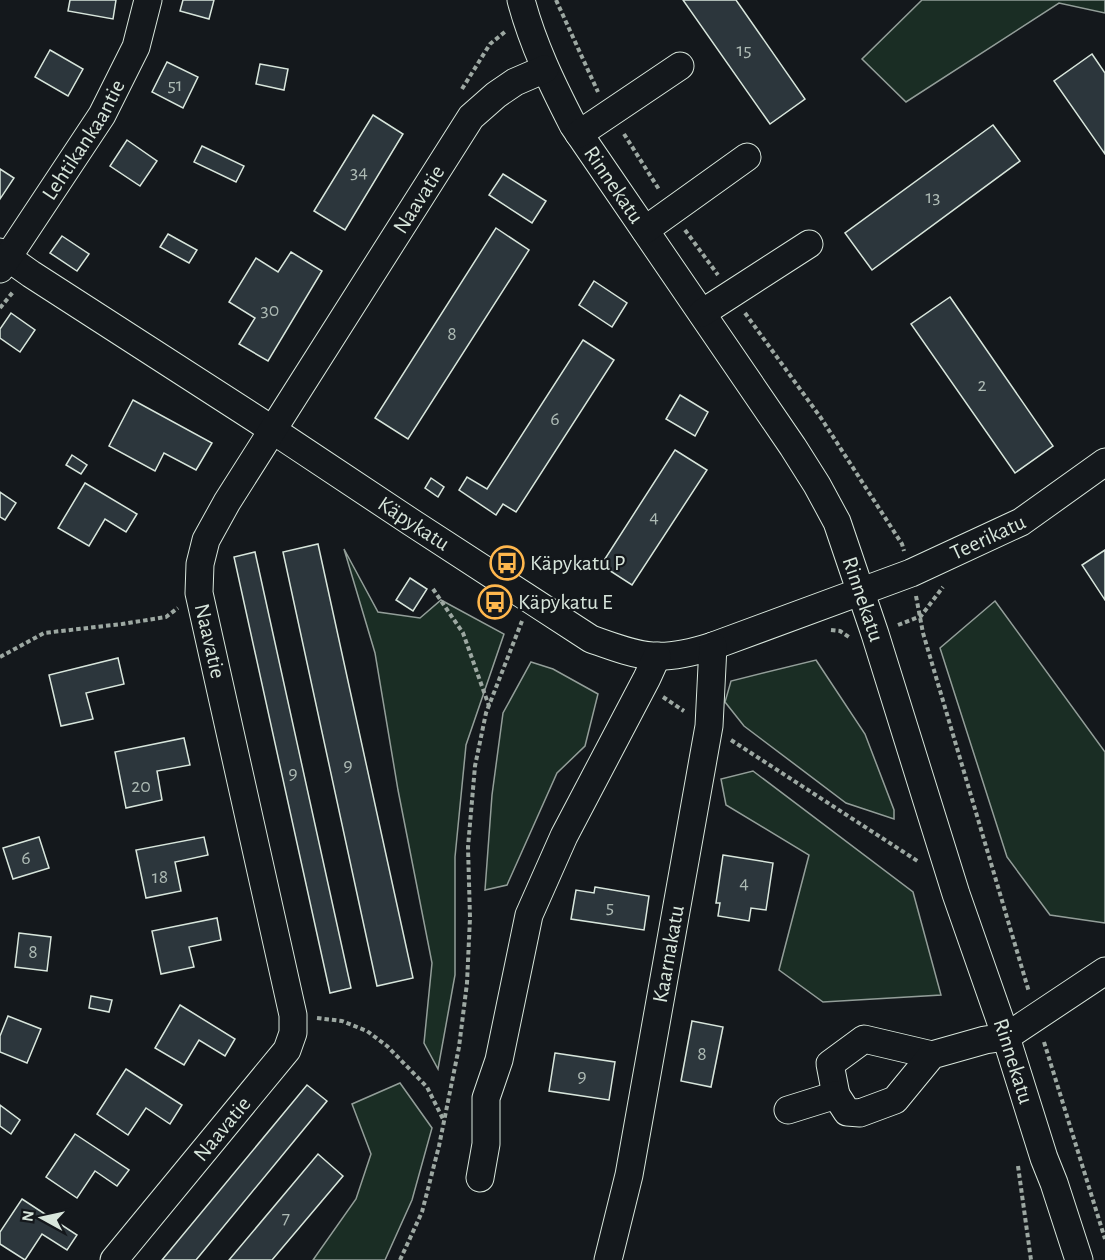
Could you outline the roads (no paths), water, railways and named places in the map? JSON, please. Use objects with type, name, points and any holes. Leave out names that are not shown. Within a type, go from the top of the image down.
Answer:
[{"type":"street","name":"Lehtikankaantie","points":[[2,259],[102,115],[136,47],[148,0]]},
{"type":"street","name":"Rinnekatu","points":[[521,0],[545,69],[573,125],[817,484],[837,522],[956,894],[1006,1037],[1079,1260]]},
{"type":"street","points":[[579,134],[680,66]]},
{"type":"street","name":"Naavatie","points":[[114,1260],[287,1050],[293,1033],[293,1015],[199,593],[200,564],[206,540],[227,502],[471,117],[495,94],[545,69]]},
{"type":"street","points":[[645,230],[747,157]]},
{"type":"street","points":[[702,313],[809,244]]},
{"type":"street","name":"Käpykatu","points":[[2,259],[31,274],[273,430],[591,639],[616,648],[652,656],[652,667],[861,592]]},
{"type":"street","name":"Teerikatu","points":[[861,592],[911,573],[1021,522],[1105,462]]},
{"type":"street","name":"Kaarnakatu","points":[[608,1260],[629,1176],[709,726],[713,646]]},
{"type":"street","points":[[480,1178],[486,1144],[486,1098],[499,1060],[529,915],[564,837],[652,667]]},
{"type":"street","points":[[933,1055],[895,1100],[860,1113],[847,1112],[836,1095],[830,1064],[864,1039],[933,1055],[985,1040],[1006,1037],[1105,971]]},
{"type":"street","points":[[788,1110],[836,1095]]},
{"type":"place","name":"Käpykatu P","points":[[507,563]]},
{"type":"place","name":"Käpykatu E","points":[[495,602]]}]
